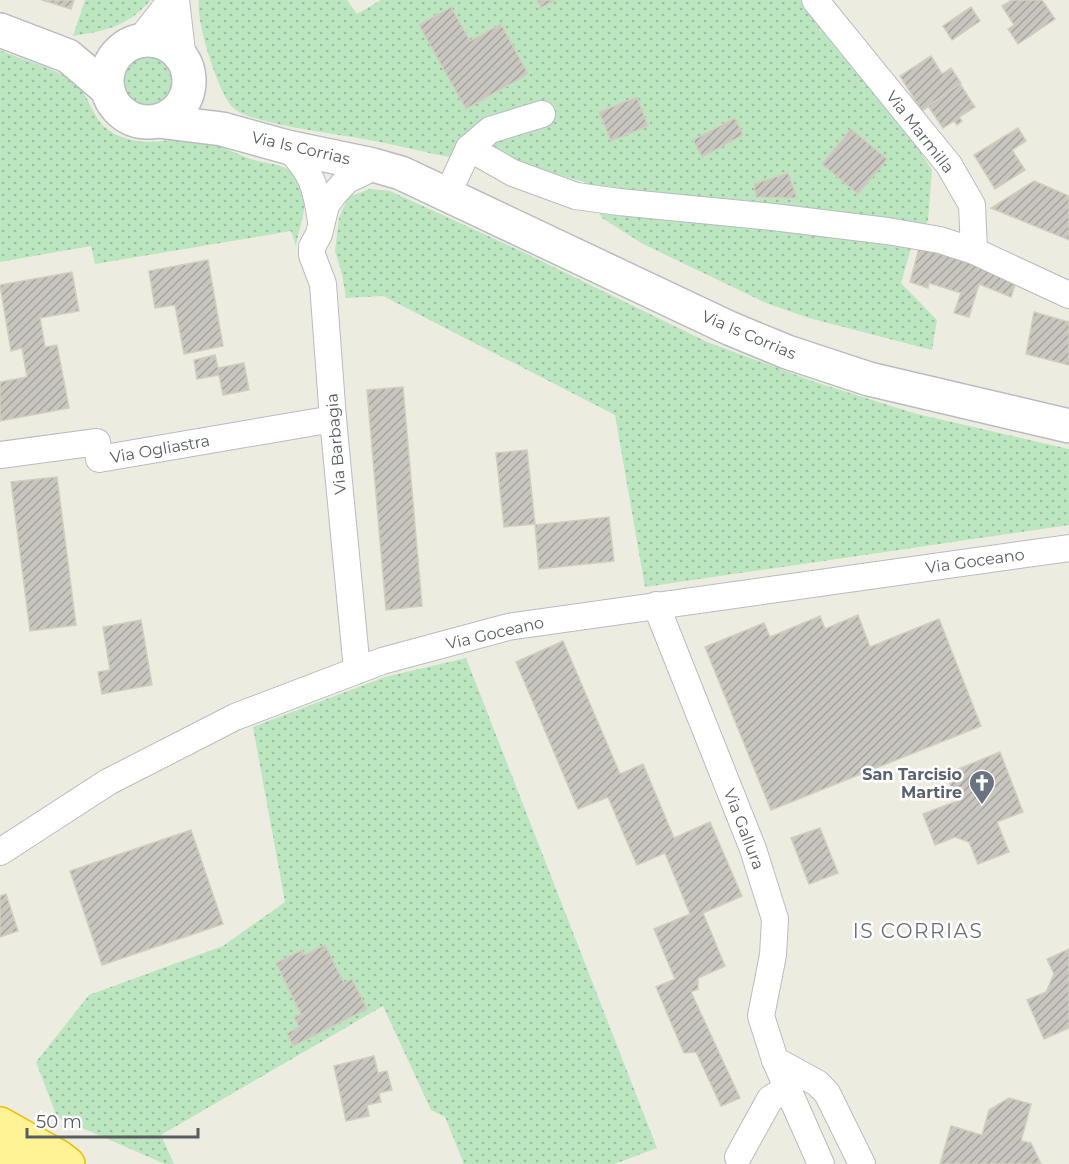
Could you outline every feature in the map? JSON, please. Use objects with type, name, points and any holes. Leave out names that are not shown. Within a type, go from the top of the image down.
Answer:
[{"type":"highway","points":[[0,1124],[68,1162]]},
{"type":"highway","points":[[0,1152],[23,1164]]},
{"type":"street","points":[[171,0],[131,44],[114,57],[109,68],[108,90],[113,103],[123,114],[136,121],[158,121],[177,110],[184,99],[186,73],[176,0]]},
{"type":"street","name":"Via Marmilla","points":[[815,0],[948,165],[972,205],[974,251]]},
{"type":"street","points":[[0,30],[68,56],[108,90]]},
{"type":"street","points":[[68,56],[152,40],[164,43],[175,50],[186,73],[222,129]]},
{"type":"street","points":[[447,195],[469,148],[490,130],[543,114]]},
{"type":"street","name":"Via Is Corrias","points":[[158,121],[222,129],[287,147],[401,173],[729,328],[787,352],[869,379],[1069,426]]},
{"type":"street","points":[[287,147],[307,169],[317,196],[321,222]]},
{"type":"street","points":[[469,148],[513,173],[576,196],[887,231],[940,240],[974,251],[1069,295]]},
{"type":"street","name":"Via Barbagia","points":[[357,670],[333,419],[323,284],[312,255],[312,247],[326,205],[334,194],[347,180],[373,165]]},
{"type":"street","name":"Via Ogliastra","points":[[0,455],[97,442],[99,459],[333,419]]},
{"type":"street","name":"Via Goceano","points":[[0,852],[108,782],[236,717],[357,670],[508,627],[1069,548]]},
{"type":"street","name":"Via Gallura","points":[[656,605],[753,849],[775,919],[773,955],[761,1016],[774,1060],[821,1164]]},
{"type":"street","points":[[774,1060],[817,1083],[827,1093],[862,1164]]},
{"type":"street","points":[[738,1157],[770,1099],[787,1088]]},
{"type":"green space","points":[[85,0],[151,0],[134,16],[116,26],[73,36]]},
{"type":"green space","points":[[199,0],[347,0],[357,14],[381,0],[802,0],[857,64],[907,131],[932,170],[928,221],[912,245],[901,283],[937,320],[932,350],[809,318],[766,303],[643,244],[602,218],[584,182],[527,166],[454,158],[380,142],[276,124],[241,113],[226,99],[214,72],[200,23]]},
{"type":"green space","points":[[0,50],[69,78],[81,89],[102,124],[117,135],[146,142],[179,140],[206,142],[289,170],[301,184],[304,199],[296,246],[291,231],[95,264],[91,246],[0,262]]},
{"type":"green space","points":[[142,52],[154,52],[169,60],[177,75],[177,87],[169,102],[154,110],[142,110],[127,102],[119,87],[119,75],[127,60]]},
{"type":"green space","points":[[370,189],[390,191],[523,252],[707,342],[818,383],[917,414],[1069,449],[1069,525],[645,587],[615,415],[383,296],[346,298],[335,251],[339,218],[348,197]]},
{"type":"green space","points":[[466,658],[657,1148],[614,1164],[464,1164],[445,1117],[431,1110],[383,1006],[161,1135],[174,1164],[165,1164],[57,1117],[36,1062],[89,995],[223,946],[285,902],[253,727],[385,677]]},
{"type":"building","points":[[42,0],[74,0],[71,9]]},
{"type":"building","points":[[537,0],[555,0],[541,8]]},
{"type":"building","points":[[1012,0],[1042,0],[1055,19],[1018,44],[1008,29],[1014,25],[1002,6]]},
{"type":"building","points":[[451,7],[470,41],[501,24],[528,74],[466,109],[419,25]]},
{"type":"building","points":[[971,7],[980,21],[952,40],[943,26]]},
{"type":"building","points":[[931,56],[942,74],[951,68],[961,83],[922,111],[900,76]]},
{"type":"building","points":[[960,84],[975,107],[959,117],[962,121],[957,125],[954,121],[943,128],[928,106]]},
{"type":"building","points":[[637,97],[648,126],[611,141],[599,112]]},
{"type":"building","points":[[735,118],[743,135],[702,157],[693,140]]},
{"type":"building","points":[[1018,128],[1026,141],[1012,150],[1025,170],[995,189],[974,155]]},
{"type":"building","points":[[851,129],[887,159],[858,194],[822,164]]},
{"type":"building","points":[[788,173],[797,198],[756,197],[754,184]]},
{"type":"building","points":[[1034,181],[1069,196],[1069,240],[991,208]]},
{"type":"building","points":[[919,248],[986,267],[1017,279],[1011,297],[979,284],[969,317],[954,313],[961,293],[929,283],[928,288],[910,282]]},
{"type":"building","points":[[208,260],[223,346],[184,354],[175,305],[155,308],[149,271]]},
{"type":"building","points":[[72,272],[79,311],[40,318],[45,347],[57,345],[69,408],[0,421],[0,382],[27,377],[22,348],[11,351],[0,285]]},
{"type":"building","points":[[1034,312],[1069,322],[1069,365],[1026,354]]},
{"type":"building","points":[[215,355],[218,368],[244,363],[249,390],[223,395],[219,375],[197,379],[194,360]]},
{"type":"building","points":[[403,387],[422,606],[386,610],[367,390]]},
{"type":"building","points":[[527,450],[535,524],[504,527],[496,453]]},
{"type":"building","points":[[57,477],[76,625],[30,631],[11,482]]},
{"type":"building","points":[[609,517],[614,561],[539,569],[535,525]]},
{"type":"building","points":[[858,615],[870,647],[939,619],[981,726],[771,810],[705,647],[764,623],[770,637],[820,616],[825,629]]},
{"type":"building","points":[[141,620],[152,685],[102,694],[98,672],[110,670],[103,627]]},
{"type":"building","points":[[563,641],[620,774],[643,764],[674,838],[710,822],[742,896],[703,913],[725,966],[698,978],[698,989],[691,992],[740,1098],[721,1106],[696,1052],[684,1053],[656,987],[675,979],[654,929],[690,914],[665,853],[637,865],[608,797],[578,809],[516,662]]},
{"type":"building","name":"San Tarcisio Martire","points":[[1000,752],[1023,812],[997,822],[1009,852],[978,864],[969,842],[955,837],[935,845],[923,814],[957,801],[946,774]]},
{"type":"building","points":[[820,828],[838,873],[809,884],[791,838]]},
{"type":"building","points":[[191,830],[223,924],[102,965],[70,871]]},
{"type":"building","points":[[6,894],[18,931],[0,937],[0,896]]},
{"type":"building","points":[[325,945],[344,983],[352,979],[367,1009],[293,1046],[287,1033],[299,1027],[294,1017],[301,1014],[276,963],[302,950],[304,955]]},
{"type":"building","points":[[1069,949],[1069,1028],[1044,1039],[1027,1000],[1046,992],[1054,974],[1047,959]]},
{"type":"building","points":[[374,1056],[378,1073],[387,1071],[392,1090],[379,1093],[381,1102],[367,1105],[369,1116],[346,1121],[334,1066]]},
{"type":"building","points":[[1009,1098],[1031,1104],[1021,1141],[1031,1143],[1041,1164],[940,1164],[951,1126],[982,1135],[989,1110]]},
{"type":"place","name":"San Tarcisio Martire","points":[[982,806]]},
{"type":"district","name":"IS CORRIAS","points":[[918,931]]}]
